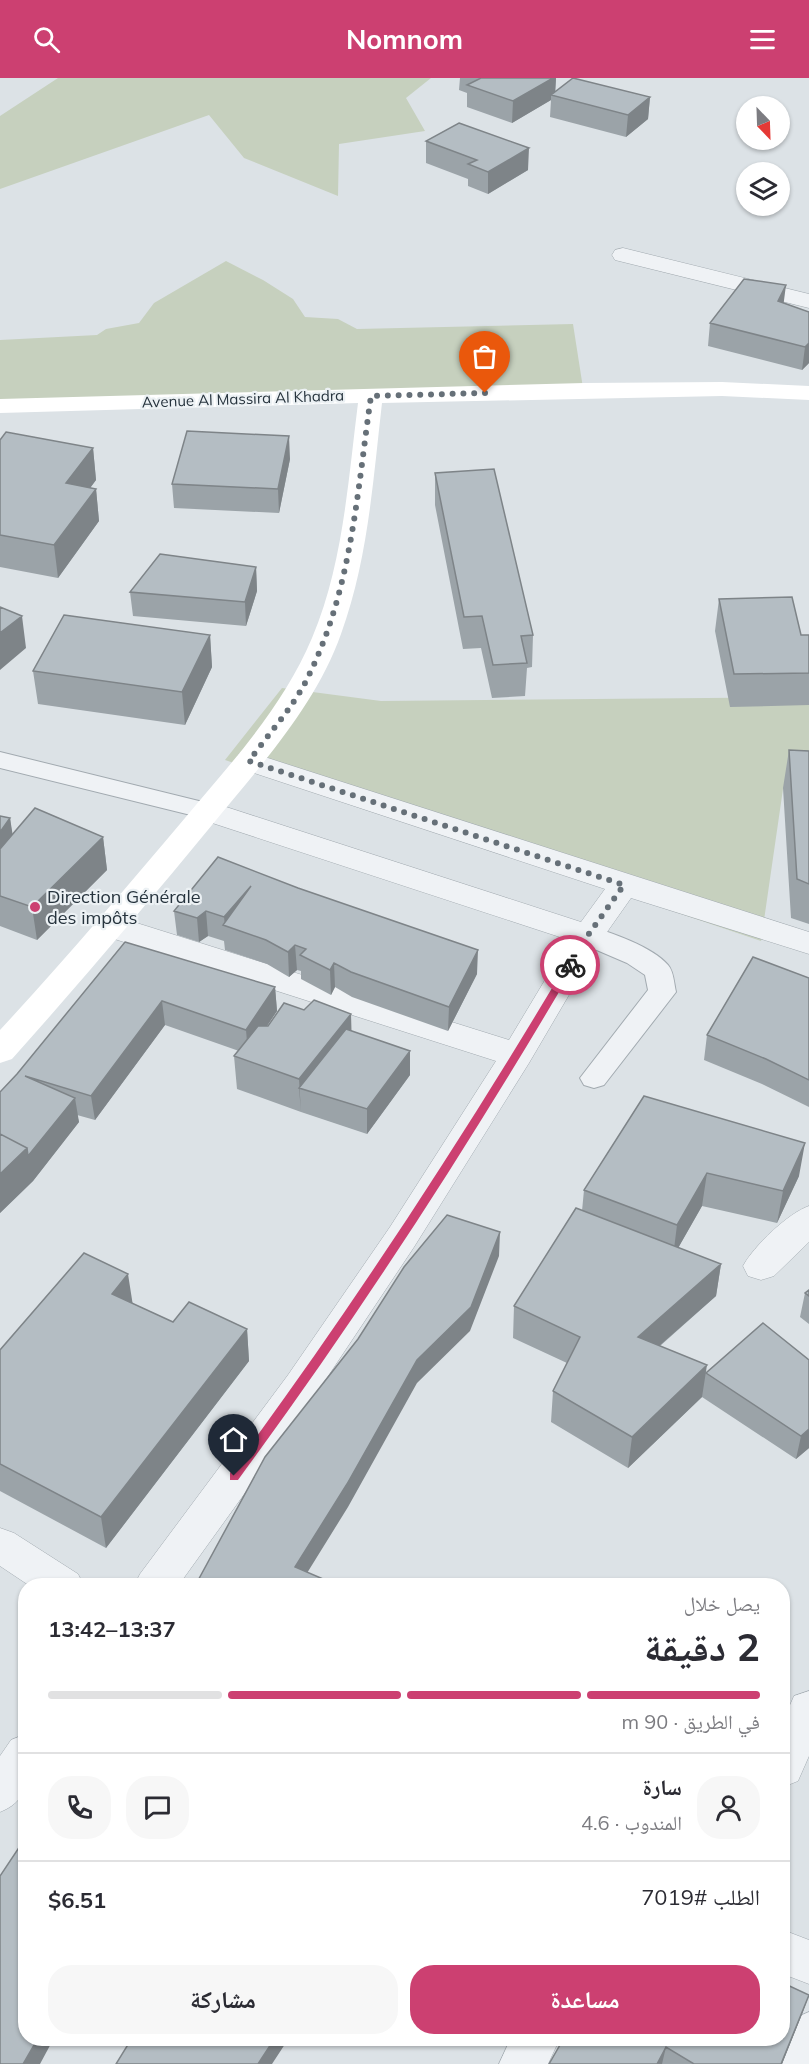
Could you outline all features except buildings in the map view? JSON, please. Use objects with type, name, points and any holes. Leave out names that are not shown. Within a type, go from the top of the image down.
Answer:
[{"type":"main road","name":"Avenue Al Massira Al Khadra","points":[[0,422],[659,389],[809,393]]},
{"type":"main road","name":"Avenue Al Massira Al Khadra","points":[[0,406],[370,404],[809,411]]},
{"type":"main road","points":[[0,1051],[112,927],[249,761],[306,682],[327,635],[345,573],[358,502],[370,404]]},
{"type":"street","points":[[623,255],[809,301]]},
{"type":"street","points":[[249,761],[624,885],[809,943]]},
{"type":"street","points":[[207,811],[588,935]]},
{"type":"street","points":[[160,1578],[301,1386],[402,1238],[517,1055],[588,935],[624,885]]},
{"type":"street","points":[[112,927],[517,1055]]},
{"type":"street","points":[[761,1266],[809,1220]]},
{"type":"street","points":[[0,1545],[52,1578]]},
{"type":"street","points":[[790,1752],[809,1710]]},
{"type":"street","points":[[0,1792],[18,1766]]},
{"type":"street","points":[[790,1955],[809,1962]]},
{"type":"street","points":[[796,2064],[809,2035]]},
{"type":"street","points":[[522,2064],[532,2046]]},
{"type":"lane","points":[[0,760],[207,811]]},
{"type":"lane","points":[[588,935],[637,956],[657,971],[662,992],[594,1078]]},
{"type":"green space","points":[[58,78],[431,78],[406,98],[425,131],[339,144],[338,196],[244,158],[209,115],[0,189],[0,116]]},
{"type":"green space","points":[[226,261],[293,299],[305,317],[338,319],[357,329],[573,324],[583,388],[0,404],[0,340],[97,335],[106,329],[139,323],[154,303]]},
{"type":"green space","points":[[282,688],[381,701],[809,697],[809,789],[783,789],[761,941],[225,760]]},
{"type":"way so far","points":[[485,393],[371,396],[358,502],[345,573],[327,635],[306,682],[249,761],[624,885],[588,935],[570,965]]},
{"type":"place","name":"Direction Générale des impôts","points":[[35,907]]},
{"type":"route","points":[[234,1476],[301,1386],[402,1238],[517,1055],[570,965]]}]
